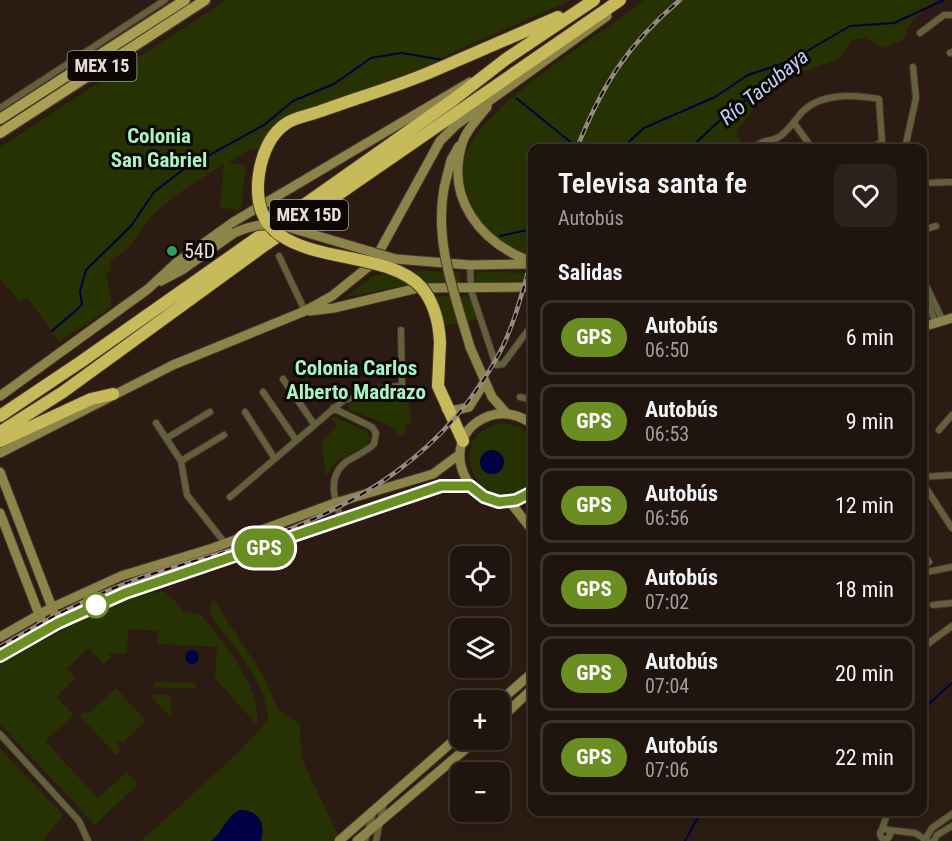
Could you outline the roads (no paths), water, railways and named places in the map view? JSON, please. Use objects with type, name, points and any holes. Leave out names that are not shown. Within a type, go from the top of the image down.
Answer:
[{"type":"highway","name":"MEX 15D","points":[[0,432],[63,392],[265,245],[620,0]]},
{"type":"highway","name":"MEX 15D","points":[[0,416],[82,362],[590,2]]},
{"type":"highway","points":[[463,441],[446,409],[438,386],[439,325],[433,306],[422,287],[399,273],[296,245],[278,232],[265,217],[258,186],[261,161],[268,143],[287,123],[391,89],[590,2]]},
{"type":"highway","points":[[0,441],[91,399],[113,394]]},
{"type":"main road","name":"MEX 15","points":[[0,119],[185,0]]},
{"type":"main road","name":"MEX 15","points":[[0,133],[205,0]]},
{"type":"main road","points":[[0,453],[173,365],[305,311],[332,296],[373,263],[440,141],[456,125],[610,14],[620,0]]},
{"type":"main road","points":[[148,289],[176,263],[235,221],[455,89],[483,76]]},
{"type":"main road","points":[[492,100],[451,160],[444,188],[440,222],[443,248],[470,347],[484,383],[492,397],[507,414]]},
{"type":"main road","points":[[464,138],[458,174],[464,202],[485,236],[509,253],[528,261]]},
{"type":"main road","points":[[0,396],[148,289],[182,270],[234,233],[259,225],[284,226],[396,259],[470,265],[528,263]]},
{"type":"main road","points":[[305,311],[334,308],[418,288],[471,290],[528,287]]},
{"type":"main road","points":[[927,326],[944,321]]},
{"type":"main road","points":[[446,409],[456,410],[469,407],[474,403],[484,383]]},
{"type":"main road","points":[[528,421],[507,414],[493,415],[480,420],[463,441],[460,454],[462,471],[470,486],[488,499],[510,502],[528,494]]},
{"type":"main road","points":[[0,637],[39,614],[121,576],[225,543],[335,503],[433,474],[460,454]]},
{"type":"main road","points":[[0,472],[58,623]]},
{"type":"main road","points":[[0,656],[58,623],[167,578],[246,554],[441,486],[470,486]]},
{"type":"main road","points":[[510,502],[528,525]]},
{"type":"main road","points":[[0,513],[45,630]]},
{"type":"main road","points":[[510,692],[528,676]]},
{"type":"main road","points":[[510,709],[528,693]]},
{"type":"main road","points":[[339,841],[450,744]]},
{"type":"main road","points":[[357,841],[367,837],[381,822],[464,750]]},
{"type":"street","points":[[0,108],[165,0]]},
{"type":"street","points":[[920,33],[944,15],[952,15]]},
{"type":"street","points":[[906,144],[916,98],[913,67]]},
{"type":"street","points":[[758,144],[778,138],[812,105],[829,98],[848,95],[879,99],[882,142],[878,144]]},
{"type":"street","points":[[794,123],[809,144]]},
{"type":"street","points":[[927,183],[952,182]]},
{"type":"street","points":[[927,229],[936,226]]},
{"type":"street","points":[[279,256],[305,311]]},
{"type":"street","points":[[470,265],[471,290],[496,365],[503,364],[528,331]]},
{"type":"street","points":[[927,287],[944,321]]},
{"type":"street","points":[[927,296],[944,321]]},
{"type":"street","points":[[230,497],[333,408],[352,396],[386,387],[402,386],[401,330]]},
{"type":"street","points":[[283,379],[314,424]]},
{"type":"street","points":[[263,392],[296,440]]},
{"type":"street","points":[[520,397],[528,399]]},
{"type":"street","points":[[333,408],[372,427],[376,438],[370,448],[339,469],[333,489],[335,503],[342,521]]},
{"type":"street","points":[[167,438],[210,412]]},
{"type":"street","points":[[245,412],[274,459]]},
{"type":"street","points":[[939,430],[952,415]]},
{"type":"street","points":[[156,423],[181,461],[187,495],[225,543]]},
{"type":"street","points":[[181,461],[224,435]]},
{"type":"street","points":[[927,477],[952,475]]},
{"type":"street","points":[[927,490],[952,528]]},
{"type":"street","points":[[927,572],[952,567]]},
{"type":"street","points":[[933,605],[952,603]]},
{"type":"street","points":[[927,644],[952,626]]},
{"type":"street","points":[[0,734],[79,821],[88,841]]},
{"type":"street","points":[[376,841],[384,802]]},
{"type":"street","points":[[367,837],[374,810]]},
{"type":"street","points":[[884,832],[915,833],[926,840],[932,828],[952,814]]},
{"type":"street","points":[[874,841],[884,832],[887,816]]},
{"type":"street","points":[[934,841],[937,834],[952,826]]},
{"type":"waterway","name":"Río Tacubaya","points":[[694,144],[789,62],[850,26],[894,23],[944,0]]},
{"type":"waterway","points":[[52,331],[82,305],[80,291],[86,270],[131,226],[154,192],[184,169],[264,125],[293,101],[334,84],[371,58],[401,53],[443,60]]},
{"type":"waterway","points":[[626,144],[644,128],[715,97],[748,75],[787,62]]},
{"type":"waterway","points":[[516,98],[573,144]]},
{"type":"waterway","name":"Río Tacubaya","points":[[500,236],[528,230]]},
{"type":"waterway","points":[[927,706],[952,683]]},
{"type":"waterway","points":[[685,841],[699,816]]},
{"type":"railway","points":[[579,144],[596,104],[618,67],[645,33],[680,0]]},
{"type":"railway","points":[[0,647],[99,594],[134,580],[293,528],[364,493],[397,471],[426,447],[454,419],[478,388],[505,341],[528,272]]},
{"type":"place","name":"54D","points":[[172,251]]},
{"type":"district","name":"Colonia San Gabriel","points":[[159,148]]},
{"type":"district","name":"Colonia Carlos Alberto Madrazo","points":[[356,380]]}]
